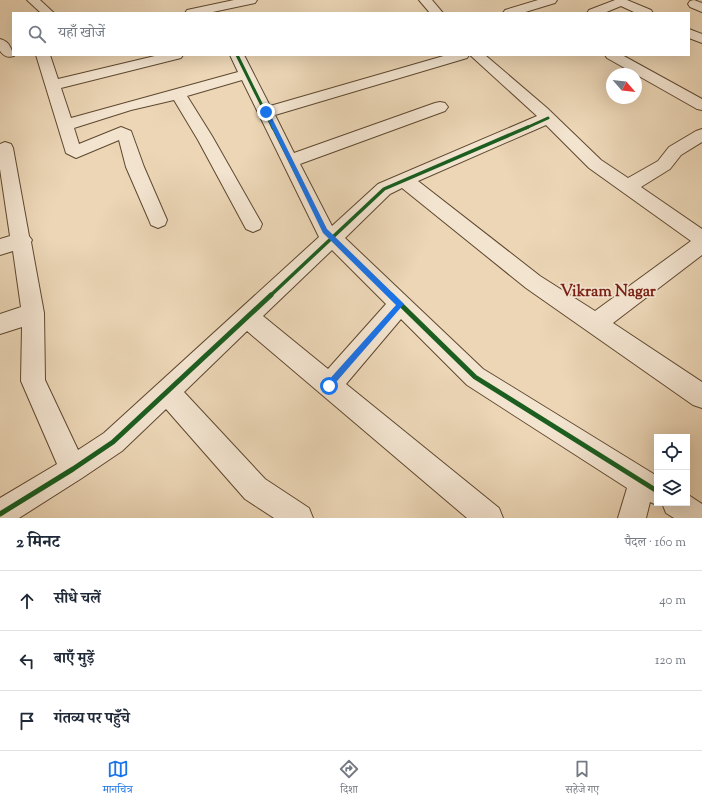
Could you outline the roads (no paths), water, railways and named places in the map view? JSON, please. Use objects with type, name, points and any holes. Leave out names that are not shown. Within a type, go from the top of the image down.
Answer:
[{"type":"street","points":[[33,0],[47,12]]},
{"type":"street","points":[[203,12],[215,11],[250,0]]},
{"type":"street","points":[[424,0],[436,12]]},
{"type":"street","points":[[513,12],[551,0]]},
{"type":"street","points":[[596,12],[621,2],[645,12]]},
{"type":"street","points":[[690,33],[702,39]]},
{"type":"street","points":[[42,56],[53,85],[72,149],[76,152],[121,133],[125,135],[135,167],[158,220]]},
{"type":"street","points":[[53,85],[172,56]]},
{"type":"street","points":[[238,56],[325,231],[475,377],[650,487],[632,518]]},
{"type":"street","points":[[266,112],[459,56]]},
{"type":"street","points":[[478,56],[548,118],[596,164],[702,239]]},
{"type":"street","points":[[614,56],[702,105]]},
{"type":"street","points":[[65,125],[128,106],[178,94],[247,74]]},
{"type":"street","points":[[178,94],[206,140],[253,224]]},
{"type":"street","points":[[290,161],[440,107]]},
{"type":"street","points":[[0,514],[73,469],[113,442],[384,189],[548,118]]},
{"type":"street","points":[[627,186],[664,165],[675,151],[702,135]]},
{"type":"street","points":[[5,148],[22,240],[33,313],[33,381],[73,469]]},
{"type":"street","points":[[404,180],[533,282],[702,396]]},
{"type":"street","points":[[0,247],[22,240]]},
{"type":"street","points":[[595,324],[702,244]]},
{"type":"street","points":[[329,386],[400,304]]},
{"type":"street","points":[[0,324],[33,313]]},
{"type":"street","points":[[247,317],[489,518]]},
{"type":"street","points":[[167,391],[255,489],[299,518]]},
{"type":"street","points":[[681,506],[700,518]]},
{"type":"district","name":"Vikram Nagar","points":[[608,290]]}]
